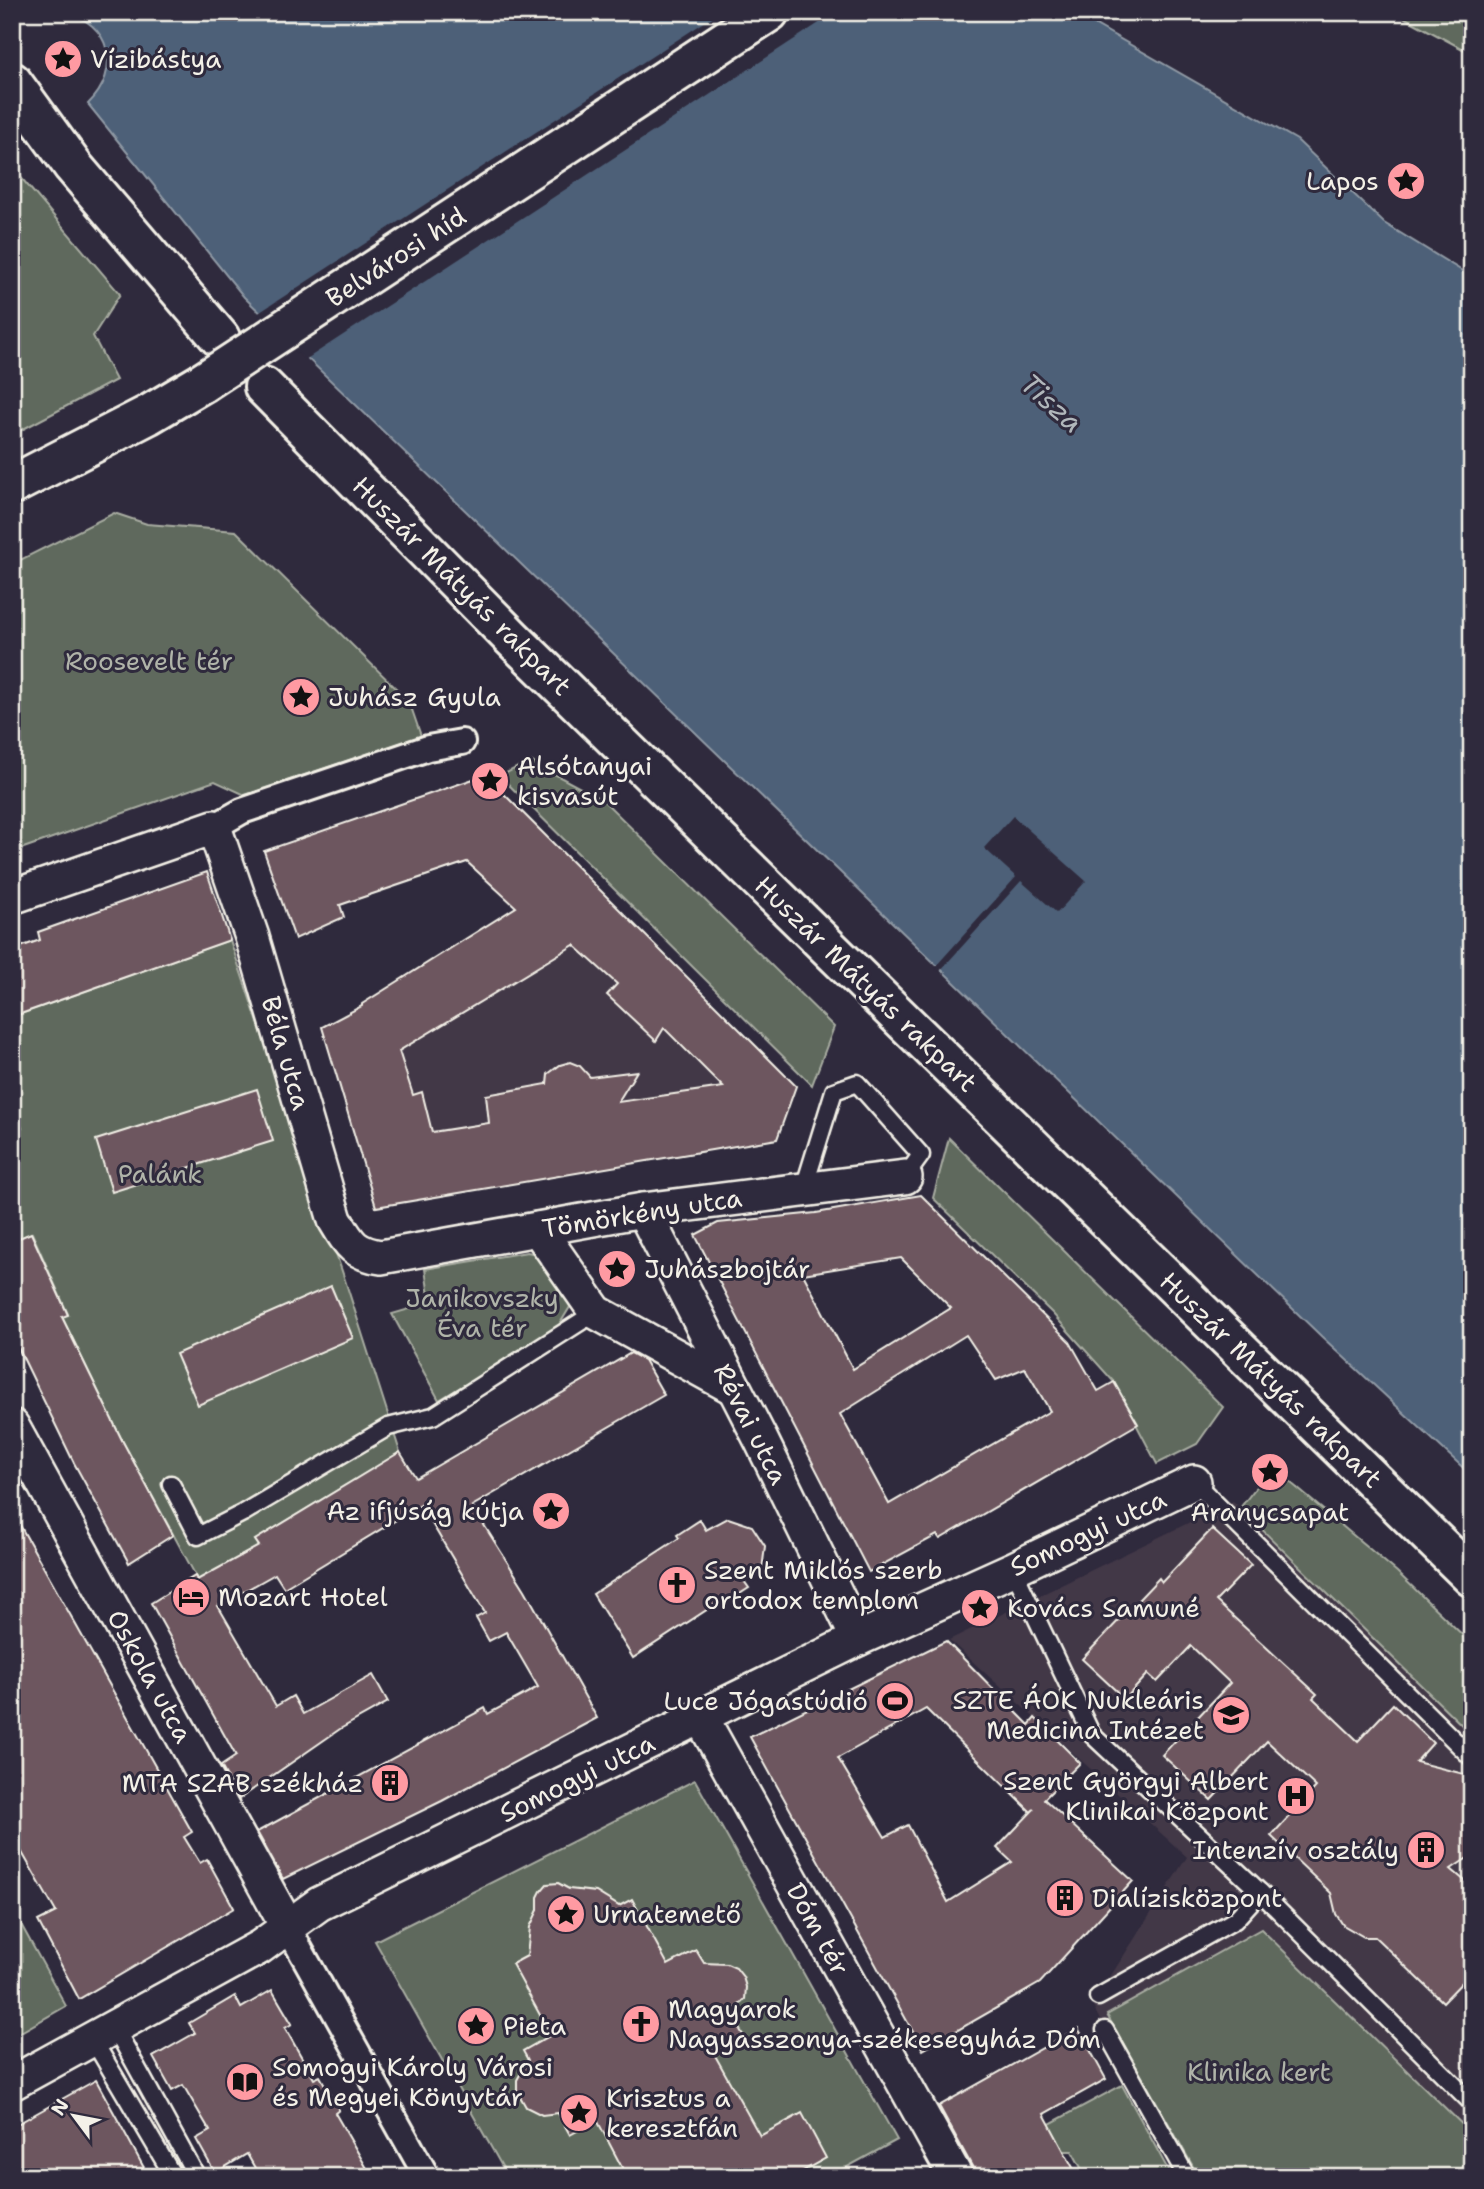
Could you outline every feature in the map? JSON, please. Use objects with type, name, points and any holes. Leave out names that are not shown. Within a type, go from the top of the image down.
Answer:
[{"type":"street","name":"Belvárosi híd","points":[[12,485],[148,415],[202,383],[769,12]]},
{"type":"street","points":[[12,82],[73,166],[220,338]]},
{"type":"street","name":"Huszár Mátyás rakpart","points":[[264,387],[512,638],[1472,1577]]},
{"type":"street","points":[[12,897],[214,827],[242,811],[428,748],[462,742]]},
{"type":"street","name":"Béla utca","points":[[214,827],[252,937],[335,1220],[353,1247],[364,1255],[381,1257]]},
{"type":"street","name":"Tömörkény utca","points":[[381,1257],[643,1210],[905,1177]]},
{"type":"street","name":"Révai utca","points":[[643,1210],[858,1639]]},
{"type":"street","points":[[538,1229],[596,1312],[734,1388]]},
{"type":"street","name":"Oskola utca","points":[[12,1426],[287,1926]]},
{"type":"street","name":"Somogyi utca","points":[[12,2083],[260,1947],[319,1904],[858,1639],[1013,1569],[1194,1482]]},
{"type":"street","name":"Dóm tér","points":[[701,1717],[956,2177]]},
{"type":"street","points":[[287,1926],[427,2177]]},
{"type":"lane","points":[[803,1191],[834,1091],[857,1083],[921,1155],[905,1177]]},
{"type":"lane","points":[[171,1484],[198,1536],[243,1513],[388,1427],[433,1416],[596,1312]]},
{"type":"lane","points":[[1194,1482],[1472,1758]]},
{"type":"lane","points":[[1013,1569],[1092,1735],[1260,1892],[1472,2103]]},
{"type":"lane","points":[[1098,1997],[1235,1920],[1260,1892]]},
{"type":"lane","points":[[1105,2030],[1187,2177]]},
{"type":"lane","points":[[103,2032],[172,2174]]},
{"type":"lane","points":[[103,2032],[197,2177]]},
{"type":"shaded area","points":[[546,836],[796,1086],[777,1139],[376,1207],[322,1027],[364,1014],[362,1004],[516,908],[506,878]]},
{"type":"shaded area","name":"Szent Györgyi Albert Klinikai Központ","points":[[1233,1501],[1472,1735],[1472,2177],[1184,2177],[1092,2005],[1187,1857],[949,1640]]},
{"type":"green space","points":[[1394,12],[1472,12],[1472,54]]},
{"type":"green space","points":[[12,167],[120,294],[93,336],[116,380],[12,435]]},
{"type":"green space","name":"Roosevelt tér","points":[[114,513],[147,524],[236,531],[409,701],[421,736],[245,795],[215,781],[12,852],[12,564]]},
{"type":"green space","points":[[530,761],[603,800],[834,1027],[812,1085],[500,776]]},
{"type":"green space","name":"Palánk","points":[[230,940],[400,1452],[255,1540],[259,1546],[198,1580],[122,1440],[62,1317],[68,1314],[32,1233],[12,1241],[12,1134],[22,1128],[12,1101],[12,1017]]},
{"type":"green space","points":[[949,1138],[1223,1407],[1197,1444],[1157,1464],[1114,1382],[1052,1313],[933,1198]]},
{"type":"green space","name":"Janikovszky Éva tér","points":[[527,1252],[547,1256],[564,1281],[570,1307],[556,1330],[439,1400],[392,1314],[430,1303],[425,1269]]},
{"type":"green space","points":[[1272,1467],[1397,1572],[1472,1644],[1472,1735],[1240,1508]]},
{"type":"green space","points":[[695,1780],[897,2140],[829,2177],[508,2177],[375,1941]]},
{"type":"green space","points":[[12,1908],[66,2006],[12,2037]]},
{"type":"green space","name":"Klinika kert","points":[[1261,1929],[1472,2134],[1472,2177],[1199,2177],[1107,2015]]},
{"type":"green space","points":[[1122,2085],[1172,2177],[1086,2177],[1072,2151],[1064,2151],[1031,2134]]},
{"type":"water","name":"Tisza","points":[[63,12],[1073,12],[1297,140],[1384,223],[1472,277],[1472,1476],[1321,1336],[244,297],[88,104],[99,91],[105,77],[107,49],[92,26],[80,17]]},
{"type":"pier","points":[[720,12],[836,12],[305,360],[257,314]]},
{"type":"pier","points":[[1013,816],[1086,881],[1057,913],[1021,881],[939,972],[935,967],[1016,877],[984,848]]},
{"type":"building","points":[[485,775],[796,1086],[777,1139],[376,1207],[322,1027],[362,1006],[516,907],[467,862],[340,905],[344,917],[295,939],[264,851]],"holes":[[[574,945],[617,984],[607,995],[656,1041],[664,1028],[723,1087],[618,1102],[637,1071],[590,1077],[580,1066],[570,1062],[560,1065],[548,1074],[547,1084],[486,1095],[489,1123],[432,1132],[422,1092],[413,1095],[399,1051]]]},
{"type":"building","points":[[207,872],[230,940],[12,1017],[12,950],[40,940],[38,932]]},
{"type":"building","points":[[257,1089],[273,1141],[112,1192],[96,1140]]},
{"type":"building","points":[[921,1195],[1070,1342],[1098,1391],[1114,1382],[1138,1424],[940,1539],[937,1535],[869,1572],[695,1235],[718,1223],[816,1213]],"holes":[[[901,1258],[951,1308],[853,1369],[803,1274]],[[966,1335],[996,1380],[1025,1368],[1050,1411],[889,1504],[840,1414]]]},
{"type":"building","points":[[31,1233],[68,1315],[62,1317],[122,1440],[173,1535],[129,1563],[74,1463],[12,1335],[12,1241]]},
{"type":"building","points":[[331,1286],[353,1338],[198,1405],[176,1354]]},
{"type":"building","points":[[631,1353],[644,1360],[664,1395],[472,1506],[525,1590],[597,1718],[442,1801],[283,1879],[257,1832],[485,1708],[488,1714],[538,1687],[506,1632],[489,1641],[476,1618],[485,1613],[421,1505],[284,1588],[275,1574],[218,1606],[276,1706],[293,1696],[303,1714],[373,1675],[388,1702],[340,1729],[239,1799],[221,1766],[236,1756],[151,1603],[195,1576],[197,1580],[259,1546],[255,1540],[400,1452],[416,1478]]},
{"type":"building","points":[[12,1511],[192,1832],[184,1837],[200,1863],[207,1859],[234,1908],[79,1999],[38,1921],[56,1912],[12,1835]]},
{"type":"building","name":"Szent Miklós szerb ortodox templom","points":[[728,1518],[752,1526],[765,1546],[762,1570],[744,1581],[749,1588],[724,1604],[722,1600],[633,1658],[593,1594],[679,1538],[677,1535],[700,1520],[706,1530]]},
{"type":"building","points":[[1212,1529],[1251,1565],[1216,1601],[1317,1694],[1313,1698],[1358,1741],[1393,1704],[1433,1743],[1416,1762],[1472,1776],[1472,1855],[1451,1869],[1472,1887],[1472,1972],[1443,2002],[1375,1937],[1364,1937],[1343,1925],[1336,1914],[1331,1893],[1271,1836],[1316,1787],[1267,1741],[1211,1800],[1162,1755],[1230,1683],[1191,1646],[1157,1682],[1148,1674],[1125,1699],[1082,1659],[1159,1578],[1162,1582]]},
{"type":"building","points":[[946,1641],[1029,1725],[1035,1718],[1080,1763],[1044,1799],[1133,1881],[1040,1983],[923,2050],[750,1737]],"holes":[[[926,1709],[1031,1812],[1034,1809],[997,1848],[1012,1862],[948,1902],[908,1825],[885,1837],[838,1758]]]},
{"type":"building","name":"Magyarok Nagyasszonya-székesegyház Dóm","points":[[558,1883],[569,1889],[596,1892],[619,1906],[632,1899],[668,1965],[696,1950],[704,1963],[727,1964],[736,1968],[746,1987],[745,1999],[731,2014],[743,2035],[713,2052],[760,2136],[802,2113],[826,2158],[792,2177],[627,2177],[597,2120],[570,2135],[558,2113],[542,2115],[526,2107],[517,2091],[517,2080],[528,2060],[523,2051],[551,2035],[512,1964],[527,1956],[530,1927],[538,1910],[541,1891],[547,1884]]},
{"type":"building","name":"Somogyi Károly Városi és Megyei Könyvtár","points":[[272,1990],[292,2024],[285,2028],[314,2079],[320,2076],[339,2110],[335,2113],[372,2177],[260,2177],[247,2154],[215,2173],[196,2139],[210,2131],[183,2085],[172,2091],[153,2057],[195,2033],[189,2023],[235,1996],[241,2008]]},
{"type":"building","points":[[1078,2028],[1106,2079],[1044,2114],[1078,2177],[975,2177],[973,2168],[939,2106]]},
{"type":"building","points":[[96,2080],[149,2177],[12,2177],[12,2127]]},
{"type":"place","name":"Vízibástya","points":[[63,59]]},
{"type":"place","name":"Lapos","points":[[1406,181]]},
{"type":"place","name":"Juhász Gyula","points":[[301,697]]},
{"type":"place","name":"Alsótanyai kisvasút","points":[[490,781]]},
{"type":"place","name":"Juhászbojtár","points":[[617,1269]]},
{"type":"place","name":"Aranycsapat","points":[[1270,1472]]},
{"type":"place","name":"Az ifjúság kútja","points":[[551,1511]]},
{"type":"place","name":"Szent Miklós szerb ortodox templom","points":[[677,1585]]},
{"type":"place","name":"Mozart Hotel","points":[[191,1597]]},
{"type":"place","name":"Kovács Samuné","points":[[980,1608]]},
{"type":"place","name":"Luce Jógastúdió","points":[[895,1701]]},
{"type":"place","name":"SZTE ÁOK Nukleáris Medicina Intézet","points":[[1231,1715]]},
{"type":"place","name":"MTA SZAB székház","points":[[390,1783]]},
{"type":"place","name":"Szent Györgyi Albert Klinikai Központ","points":[[1296,1796]]},
{"type":"place","name":"Intenzív osztály","points":[[1426,1850]]},
{"type":"place","name":"Dialízisközpont","points":[[1065,1898]]},
{"type":"place","name":"Urnatemető","points":[[566,1914]]},
{"type":"place","name":"Magyarok Nagyasszonya-székesegyház Dóm","points":[[641,2024]]},
{"type":"place","name":"Pieta","points":[[476,2026]]},
{"type":"place","name":"Somogyi Károly Városi és Megyei Könyvtár","points":[[245,2082]]},
{"type":"place","name":"Krisztus a keresztfán","points":[[579,2113]]}]
